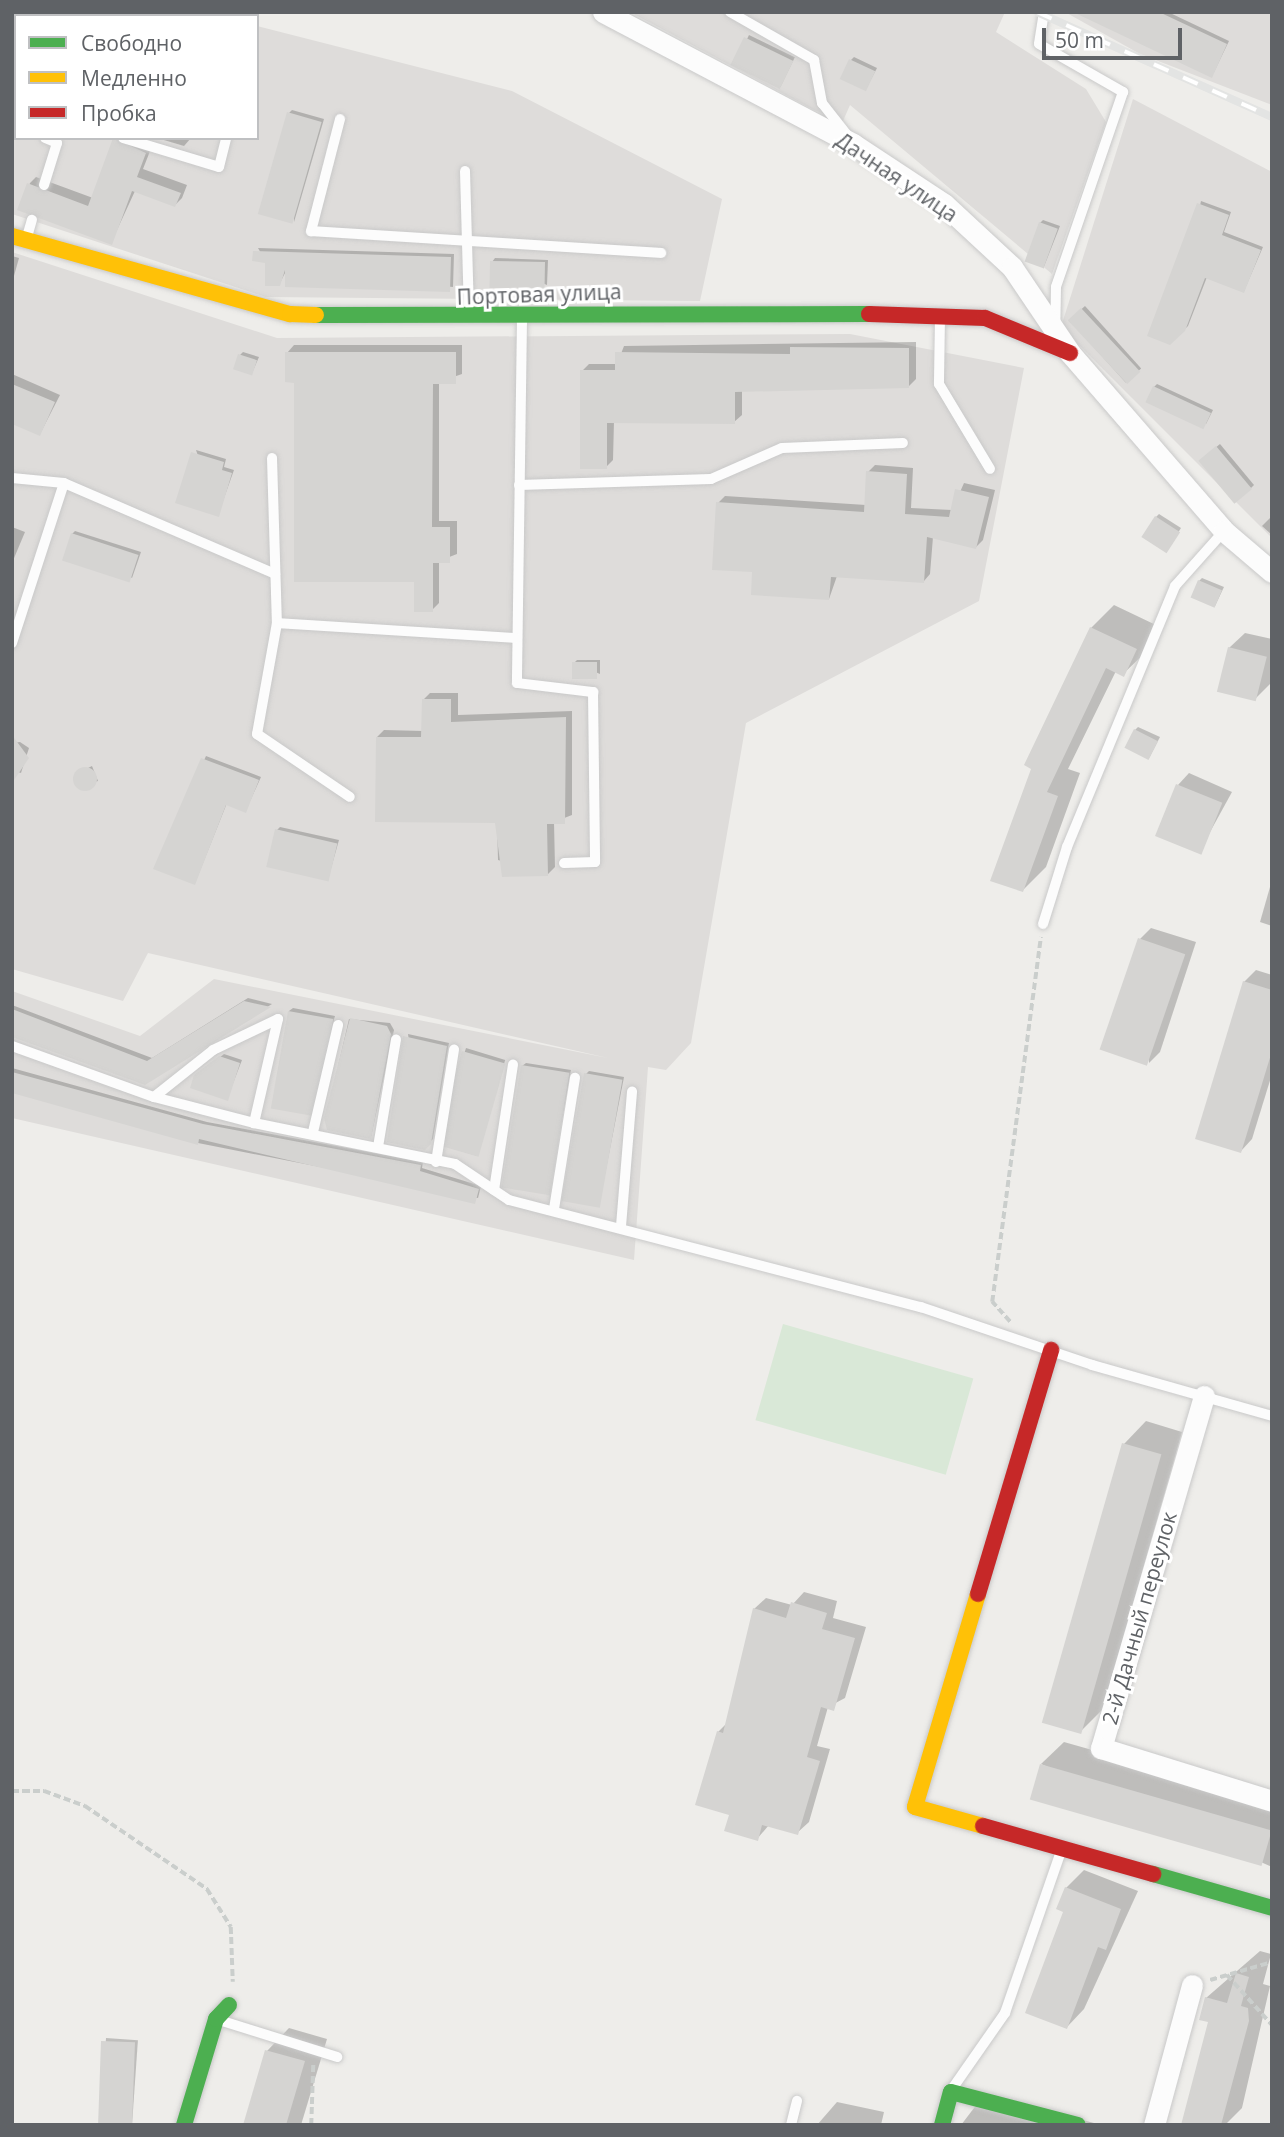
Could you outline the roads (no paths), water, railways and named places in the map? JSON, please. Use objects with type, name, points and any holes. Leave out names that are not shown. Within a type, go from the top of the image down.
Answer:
[{"type":"street","name":"Дачная улица","points":[[603,12],[853,144],[944,204],[1012,267],[1070,354],[1224,531],[1272,572]]},
{"type":"street","name":"Портовая улица","points":[[19,238],[290,314],[469,319],[523,316],[985,317],[1070,354]]},
{"type":"street","points":[[1051,1350],[915,1807],[1272,1908]]},
{"type":"street","name":"2-й Дачный переулок","points":[[1204,1396],[1101,1748],[1272,1801]]},
{"type":"street","points":[[1154,2125],[1192,1985]]},
{"type":"street","points":[[184,2125],[216,2019],[229,2005]]},
{"type":"street","points":[[942,2125],[951,2092],[1078,2125]]},
{"type":"lane","points":[[730,12],[814,60],[822,103],[853,144]]},
{"type":"lane","points":[[1044,12],[1038,44],[1123,92],[1056,287],[1055,335]]},
{"type":"lane","points":[[340,118],[311,231],[467,238],[661,253]]},
{"type":"lane","points":[[44,185],[62,140]]},
{"type":"lane","points":[[130,140],[219,167],[226,140]]},
{"type":"lane","points":[[464,171],[469,319]]},
{"type":"lane","points":[[19,238],[32,220]]},
{"type":"lane","points":[[940,315],[939,384],[990,469]]},
{"type":"lane","points":[[523,316],[517,683],[593,692],[595,862],[564,863]]},
{"type":"lane","points":[[519,485],[711,479],[782,448],[903,443]]},
{"type":"lane","points":[[272,458],[277,624],[257,734],[350,797]]},
{"type":"lane","points":[[12,478],[64,483],[275,574]]},
{"type":"lane","points":[[12,643],[64,483]]},
{"type":"lane","points":[[1043,924],[1067,847],[1175,586],[1224,531]]},
{"type":"lane","points":[[277,624],[517,638]]},
{"type":"lane","points":[[154,1097],[214,1050],[278,1019],[254,1123]]},
{"type":"lane","points":[[313,1132],[338,1025]]},
{"type":"lane","points":[[377,1147],[396,1040]]},
{"type":"lane","points":[[12,1046],[154,1097],[254,1123],[313,1132],[436,1162],[455,1164],[509,1200],[621,1227],[1028,1342],[1272,1416]]},
{"type":"lane","points":[[436,1162],[454,1049]]},
{"type":"lane","points":[[495,1190],[513,1064]]},
{"type":"lane","points":[[554,1209],[576,1078]]},
{"type":"lane","points":[[621,1227],[632,1091]]},
{"type":"lane","points":[[951,2092],[1005,2013],[1062,1849]]},
{"type":"lane","points":[[216,2019],[337,2057]]},
{"type":"lane","points":[[791,2125],[796,2101]]},
{"type":"railway","points":[[1037,12],[1272,117]]}]
